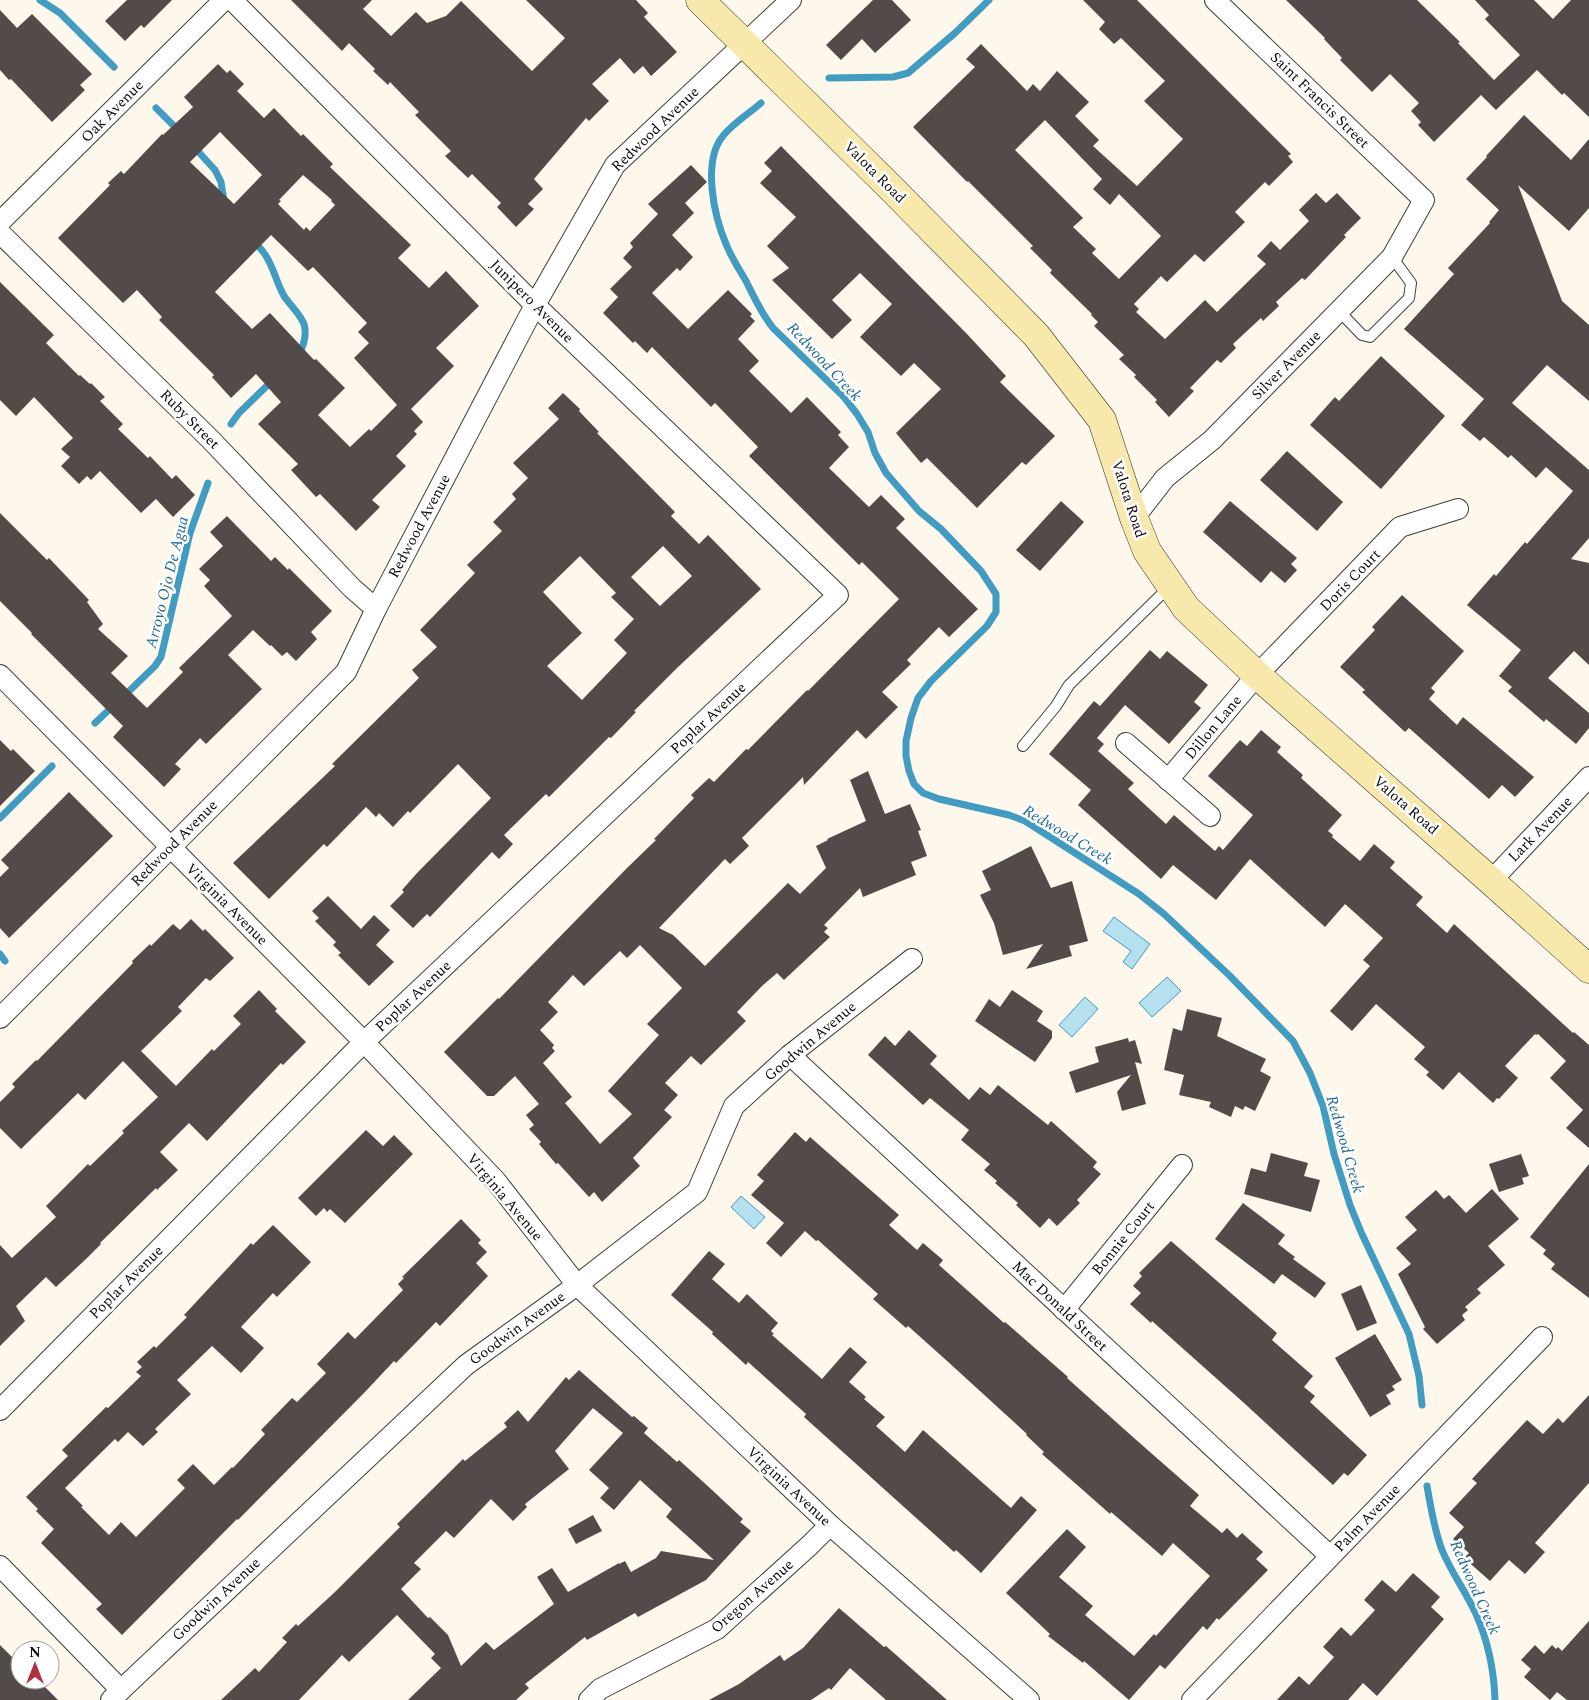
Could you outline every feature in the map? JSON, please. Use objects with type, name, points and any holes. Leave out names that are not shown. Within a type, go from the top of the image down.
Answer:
[{"type":"street","name":"Oak Avenue","points":[[0,222],[224,0]]},
{"type":"street","name":"Junipero Avenue","points":[[232,0],[535,305],[838,595]]},
{"type":"street","name":"Valota Road","points":[[700,0],[888,185],[1036,335],[1102,420],[1147,552],[1186,608],[1257,675],[1491,880],[1589,969]]},
{"type":"street","name":"Redwood Avenue","points":[[0,1018],[346,672],[376,609],[535,305],[615,165],[791,0]]},
{"type":"street","name":"Saint Francis Street","points":[[1216,0],[1424,200]]},
{"type":"street","name":"Silver Avenue","points":[[1134,518],[1166,478],[1212,440],[1392,257],[1424,200]]},
{"type":"street","name":"Ruby Street","points":[[0,234],[211,440],[352,588],[376,609]]},
{"type":"street","name":"Doris Court","points":[[1257,675],[1400,527],[1458,509]]},
{"type":"street","name":"Poplar Avenue","points":[[0,1410],[364,1042],[838,595]]},
{"type":"street","name":"Virginia Avenue","points":[[0,675],[364,1042],[496,1181],[577,1285],[830,1525],[1029,1700]]},
{"type":"street","name":"Dillon Lane","points":[[1168,780],[1257,675]]},
{"type":"street","points":[[1126,744],[1210,816]]},
{"type":"street","name":"Lark Avenue","points":[[1491,880],[1589,777]]},
{"type":"street","name":"Goodwin Avenue","points":[[116,1695],[466,1365],[577,1285],[697,1192],[734,1106],[790,1055],[912,959]]},
{"type":"street","name":"Mac Donald Street","points":[[790,1055],[1330,1556]]},
{"type":"street","name":"Bonnie Court","points":[[1064,1310],[1182,1165]]},
{"type":"street","name":"Palm Avenue","points":[[1192,1700],[1542,1336]]},
{"type":"street","name":"Oregon Avenue","points":[[589,1700],[600,1689],[717,1629],[810,1546],[830,1525]]},
{"type":"street","points":[[0,1566],[116,1695]]},
{"type":"lane","points":[[1339,311],[1362,336],[1370,337],[1409,298],[1411,283],[1392,257]]},
{"type":"lane","points":[[1023,746],[1056,706],[1069,685],[1170,586]]},
{"type":"water","points":[[1114,917],[1150,944],[1132,969],[1123,962],[1131,951],[1103,931]]},
{"type":"water","points":[[1167,977],[1181,991],[1152,1017],[1139,1003]]},
{"type":"water","points":[[1085,997],[1098,1009],[1072,1037],[1059,1025]]},
{"type":"water","points":[[741,1196],[765,1217],[754,1229],[731,1207]]},
{"type":"building","points":[[127,0],[172,0],[144,28],[141,25],[125,41],[105,21]]},
{"type":"building","points":[[291,0],[372,0],[363,9],[391,36],[416,12],[427,23],[446,16],[461,1],[532,71],[565,38],[526,0],[636,0],[648,13],[644,17],[677,52],[651,76],[643,66],[634,74],[620,58],[592,84],[609,101],[589,121],[586,118],[534,179],[543,189],[528,204],[534,209],[516,227],[497,207],[501,203],[472,174],[468,178],[445,156],[451,151],[415,115],[419,112],[390,82],[388,85],[373,71],[375,69],[349,43],[342,51]]},
{"type":"building","points":[[873,0],[892,0],[911,20],[875,53],[862,39],[841,60],[826,45]]},
{"type":"building","points":[[1083,0],[1137,0],[1291,154],[1288,156],[1293,162],[1269,186],[1265,182],[1235,212],[1245,222],[1204,262],[1195,254],[1167,282],[1161,276],[1134,304],[1139,309],[1136,312],[1165,339],[1205,300],[1217,312],[1266,264],[1257,256],[1271,241],[1280,250],[1309,221],[1299,210],[1316,193],[1326,203],[1337,193],[1361,218],[1344,235],[1346,237],[1305,280],[1302,278],[1276,302],[1279,306],[1263,321],[1261,318],[1233,344],[1236,348],[1221,363],[1217,360],[1190,388],[1194,391],[1169,417],[1155,402],[1157,400],[1134,377],[1136,375],[1119,359],[1124,355],[1094,326],[1098,322],[1092,314],[1050,273],[1052,270],[1030,248],[1033,246],[913,127],[975,67],[966,59],[981,44],[1027,91],[1033,84],[1040,91],[1057,71],[1089,102],[1075,116],[1099,140],[1093,146],[1137,186],[1183,139],[1144,101],[1165,81],[1121,38],[1114,44],[1099,29],[1105,22]],"holes":[[[1045,120],[1102,179],[1093,189],[1110,205],[1119,194],[1161,236],[1119,279],[1092,253],[1096,249],[1073,227],[1083,218],[1015,150]]]},
{"type":"building","points":[[1286,0],[1417,0],[1460,42],[1458,43],[1494,80],[1520,55],[1485,19],[1489,15],[1475,0],[1534,0],[1553,19],[1571,0],[1589,0],[1589,117],[1564,93],[1562,95],[1537,70],[1496,110],[1481,95],[1434,142],[1418,125],[1421,122],[1411,111],[1419,103],[1390,74],[1372,92],[1340,60],[1342,58],[1325,38]]},
{"type":"building","points":[[0,10],[17,28],[32,14],[92,74],[80,85],[85,90],[52,122],[0,70]]},
{"type":"building","points":[[218,64],[227,73],[230,70],[244,84],[237,91],[264,118],[274,108],[301,136],[303,134],[333,164],[330,167],[411,245],[398,258],[429,288],[446,271],[479,306],[436,348],[454,366],[411,409],[423,422],[414,431],[417,434],[396,456],[406,466],[372,500],[380,507],[356,531],[320,494],[316,497],[291,470],[298,464],[258,424],[281,402],[256,374],[231,398],[212,377],[214,375],[159,320],[162,317],[137,290],[123,303],[58,238],[110,185],[108,183],[121,171],[124,174],[162,134],[193,107],[184,97]],"holes":[[[220,132],[262,175],[234,204],[190,162]],[[303,175],[332,200],[335,205],[310,231],[306,227],[304,230],[278,204],[281,201],[279,200]],[[271,235],[308,271],[313,267],[367,323],[358,332],[369,343],[354,358],[397,405],[371,431],[369,429],[350,447],[318,415],[345,388],[316,359],[314,360],[270,313],[252,329],[215,292]]]},
{"type":"building","points":[[1524,115],[1571,160],[1589,139],[1589,208],[1569,231],[1518,185],[1562,301],[1589,325],[1589,401],[1547,365],[1512,403],[1589,470],[1589,538],[1571,559],[1589,563],[1589,665],[1574,651],[1548,678],[1589,713],[1589,728],[1576,744],[1546,719],[1544,722],[1508,691],[1512,687],[1499,676],[1521,650],[1467,605],[1494,574],[1496,576],[1525,542],[1527,544],[1573,491],[1546,467],[1536,478],[1511,455],[1508,458],[1484,437],[1480,441],[1461,425],[1484,399],[1404,329],[1454,274],[1448,268],[1490,223],[1499,210],[1466,179]]},
{"type":"building","points":[[781,146],[967,334],[1006,376],[1000,382],[1055,436],[1026,465],[1022,462],[977,508],[927,458],[921,463],[896,433],[941,389],[914,363],[901,376],[860,337],[892,304],[860,273],[832,300],[852,320],[832,339],[772,280],[789,268],[767,246],[796,217],[760,183],[772,171],[764,163]]},
{"type":"building","points":[[691,165],[707,182],[685,203],[694,213],[672,235],[693,257],[680,271],[677,268],[652,293],[688,329],[728,290],[752,314],[750,316],[755,321],[738,339],[759,361],[749,371],[791,413],[807,397],[841,432],[838,435],[849,447],[829,468],[869,507],[881,495],[905,519],[896,528],[978,609],[949,637],[939,627],[907,660],[911,664],[882,692],[898,707],[866,739],[857,730],[804,785],[803,777],[742,838],[749,846],[730,864],[725,859],[659,928],[673,935],[705,966],[788,883],[800,894],[826,868],[816,846],[866,821],[850,780],[868,771],[885,814],[910,804],[921,830],[918,831],[927,856],[911,862],[916,875],[863,897],[860,888],[824,925],[828,928],[824,932],[830,937],[784,980],[777,973],[737,1012],[746,1021],[701,1065],[691,1056],[665,1083],[678,1095],[664,1110],[672,1117],[633,1158],[640,1166],[602,1202],[594,1192],[589,1197],[539,1144],[541,1142],[529,1129],[534,1125],[526,1115],[539,1104],[515,1076],[494,1096],[487,1096],[444,1052],[656,840],[654,839],[694,798],[691,795],[709,778],[714,782],[746,749],[748,750],[899,599],[862,562],[859,565],[749,456],[758,447],[715,403],[711,407],[652,347],[647,353],[635,341],[633,343],[603,313],[618,297],[610,289],[632,267],[623,258],[633,247],[630,243],[658,214],[648,204]],"holes":[[[640,945],[682,988],[647,1024],[659,1035],[608,1091],[632,1114],[600,1144],[565,1103],[572,1097],[543,1063],[555,1051],[552,1048],[554,1045],[540,1030],[558,1012],[548,1002],[573,975],[584,986],[620,951],[627,958]]]},
{"type":"building","points":[[0,282],[54,335],[46,343],[79,376],[91,383],[105,397],[100,401],[123,424],[118,429],[148,458],[150,456],[172,479],[176,475],[195,495],[173,517],[156,499],[141,513],[100,471],[91,480],[87,476],[79,484],[61,466],[70,457],[61,449],[73,438],[34,397],[16,416],[0,400]]},
{"type":"building","points":[[1381,356],[1445,416],[1381,489],[1310,425],[1335,397],[1339,401]]},
{"type":"building","points":[[563,393],[580,409],[579,411],[599,432],[597,433],[675,512],[671,516],[699,544],[708,535],[761,589],[676,669],[634,711],[636,712],[611,738],[609,737],[549,797],[546,794],[504,835],[513,844],[499,859],[492,852],[430,917],[427,914],[413,928],[390,906],[404,892],[402,890],[417,873],[491,798],[458,764],[410,813],[408,811],[393,827],[379,813],[376,817],[366,807],[327,847],[324,844],[269,899],[233,863],[335,766],[332,764],[419,678],[412,670],[437,647],[420,630],[475,573],[467,565],[502,531],[493,522],[516,499],[512,494],[528,478],[513,463],[559,419],[548,408]],"holes":[[[663,546],[692,576],[660,606],[631,577]],[[580,556],[616,593],[611,597],[634,619],[614,640],[627,653],[582,700],[547,666],[582,633],[543,592]]]},
{"type":"building","points":[[1287,451],[1343,502],[1317,531],[1260,480]]},
{"type":"building","points":[[1061,501],[1084,522],[1040,571],[1016,550]]},
{"type":"building","points":[[1230,501],[1297,558],[1291,564],[1297,570],[1285,583],[1271,571],[1261,583],[1203,532]]},
{"type":"building","points":[[0,513],[47,560],[49,558],[89,600],[87,602],[103,624],[98,629],[128,656],[111,673],[147,708],[183,672],[179,668],[232,616],[204,586],[210,580],[199,569],[223,546],[210,532],[227,516],[271,561],[275,557],[288,570],[289,568],[332,611],[311,632],[317,639],[296,661],[287,652],[282,656],[253,630],[228,655],[262,689],[206,744],[200,738],[175,764],[181,769],[164,787],[113,737],[123,726],[0,601]]},
{"type":"building","points":[[1402,595],[1464,651],[1431,688],[1435,692],[1429,699],[1457,725],[1463,717],[1534,777],[1515,797],[1502,785],[1489,799],[1409,728],[1405,732],[1362,692],[1365,690],[1340,667],[1375,630],[1372,627]]},
{"type":"building","points":[[1150,650],[1160,659],[1167,651],[1208,685],[1194,702],[1201,708],[1169,744],[1125,705],[1097,738],[1104,744],[1098,751],[1134,783],[1128,789],[1166,824],[1174,815],[1215,851],[1219,846],[1223,850],[1253,815],[1208,776],[1240,740],[1247,746],[1261,730],[1281,747],[1277,752],[1303,775],[1301,778],[1342,815],[1328,831],[1333,835],[1332,837],[1360,861],[1374,844],[1395,862],[1390,868],[1423,897],[1416,905],[1447,933],[1454,924],[1573,1033],[1589,1045],[1589,1148],[1566,1128],[1583,1110],[1550,1078],[1566,1061],[1538,1034],[1535,1034],[1505,1066],[1518,1078],[1493,1103],[1459,1072],[1443,1090],[1426,1075],[1429,1072],[1414,1059],[1425,1047],[1376,1004],[1352,1031],[1330,1011],[1370,966],[1363,960],[1383,938],[1345,904],[1325,927],[1250,859],[1216,900],[1173,865],[1161,879],[1078,805],[1091,790],[1049,754],[1094,701],[1100,706]]},
{"type":"building","points":[[0,740],[11,751],[13,749],[35,771],[0,806]]},
{"type":"building","points":[[69,792],[113,836],[9,938],[0,928],[0,877],[9,868],[1,860]]},
{"type":"building","points":[[1031,846],[1051,888],[1072,881],[1088,941],[1069,946],[1072,956],[1026,969],[1043,944],[1003,955],[994,923],[980,895],[991,890],[982,871]]},
{"type":"building","points":[[328,896],[361,929],[374,915],[390,930],[376,945],[394,962],[369,986],[338,955],[341,953],[333,945],[336,942],[315,921],[319,918],[312,911]]},
{"type":"building","points":[[191,919],[203,931],[205,929],[234,958],[210,981],[206,978],[178,1007],[182,1011],[141,1051],[176,1086],[212,1049],[214,1051],[241,1024],[233,1016],[259,990],[277,1009],[275,1011],[306,1042],[283,1065],[281,1063],[207,1141],[189,1123],[160,1152],[178,1170],[157,1190],[156,1188],[56,1287],[46,1277],[16,1306],[25,1321],[0,1346],[0,1245],[12,1258],[56,1217],[46,1206],[88,1164],[90,1166],[124,1133],[122,1131],[158,1097],[123,1061],[85,1100],[78,1093],[21,1149],[0,1128],[0,1102],[15,1087],[12,1084],[133,963],[132,961],[150,944],[151,946],[173,924],[180,930]]},
{"type":"building","points":[[1012,990],[1043,1011],[1037,1021],[1052,1031],[1052,1038],[1035,1062],[975,1021],[989,999],[1000,1007]]},
{"type":"building","points":[[1187,1009],[1222,1018],[1217,1036],[1266,1059],[1260,1071],[1271,1077],[1255,1111],[1245,1106],[1243,1110],[1235,1106],[1231,1117],[1209,1107],[1211,1102],[1179,1095],[1184,1075],[1164,1070],[1173,1028],[1182,1031]]},
{"type":"building","points":[[909,1030],[937,1056],[930,1064],[969,1100],[980,1087],[990,1095],[998,1085],[1048,1125],[1051,1121],[1097,1162],[1093,1167],[1101,1174],[1077,1200],[1080,1203],[1057,1226],[1049,1218],[1040,1228],[1016,1205],[1018,1203],[995,1183],[997,1181],[984,1170],[990,1164],[961,1140],[969,1130],[930,1098],[923,1105],[868,1055],[885,1036],[895,1046]]},
{"type":"building","points":[[1128,1038],[1129,1042],[1135,1040],[1142,1064],[1135,1062],[1146,1104],[1122,1111],[1117,1092],[1131,1075],[1076,1093],[1069,1072],[1099,1062],[1095,1047]]},
{"type":"building","points":[[366,1130],[383,1146],[394,1135],[413,1154],[345,1223],[330,1209],[327,1212],[324,1208],[316,1216],[298,1198]]},
{"type":"building","points":[[795,1132],[806,1142],[810,1137],[899,1215],[889,1225],[917,1250],[923,1243],[943,1260],[939,1265],[1068,1377],[1199,1495],[1190,1506],[1222,1533],[1227,1528],[1237,1538],[1242,1533],[1263,1552],[1256,1559],[1268,1570],[1219,1620],[1217,1618],[1207,1630],[1203,1626],[1165,1669],[1160,1665],[1129,1700],[1084,1661],[1083,1663],[1048,1636],[1050,1634],[1006,1593],[1067,1529],[1086,1547],[1059,1577],[1093,1606],[1085,1615],[1134,1656],[1154,1634],[1156,1636],[1210,1576],[1173,1543],[1162,1556],[1111,1512],[1110,1514],[1042,1454],[1044,1452],[1027,1434],[946,1360],[908,1326],[906,1328],[873,1299],[878,1294],[818,1240],[816,1241],[805,1231],[781,1257],[766,1243],[784,1223],[751,1195],[764,1181],[757,1175]]},
{"type":"building","points":[[1271,1153],[1308,1163],[1304,1176],[1320,1180],[1311,1212],[1244,1194],[1251,1168],[1266,1172]]},
{"type":"building","points":[[1521,1154],[1529,1176],[1522,1178],[1524,1184],[1499,1192],[1489,1164]]},
{"type":"building","points":[[1589,1164],[1589,1298],[1551,1269],[1555,1264],[1543,1254],[1546,1250],[1530,1237]]},
{"type":"building","points":[[1492,1189],[1519,1219],[1488,1246],[1505,1265],[1477,1289],[1481,1293],[1465,1307],[1468,1310],[1462,1315],[1465,1320],[1437,1344],[1423,1329],[1425,1327],[1398,1274],[1411,1264],[1396,1248],[1417,1230],[1405,1217],[1436,1190],[1444,1199],[1449,1195],[1466,1213]]},
{"type":"building","points":[[1243,1203],[1285,1235],[1278,1244],[1295,1257],[1293,1259],[1326,1283],[1315,1298],[1282,1274],[1274,1284],[1215,1239]]},
{"type":"building","points":[[461,1219],[481,1240],[478,1243],[487,1252],[476,1263],[488,1276],[440,1326],[436,1322],[396,1363],[394,1361],[122,1635],[96,1609],[102,1604],[41,1543],[54,1529],[36,1511],[38,1509],[26,1497],[68,1456],[62,1450],[141,1376],[136,1372],[142,1367],[137,1362],[154,1346],[156,1348],[187,1317],[184,1315],[251,1243],[253,1245],[273,1225],[311,1262],[277,1297],[273,1293],[241,1327],[264,1348],[241,1373],[212,1346],[177,1380],[191,1394],[155,1429],[158,1432],[143,1446],[128,1432],[118,1442],[115,1439],[65,1488],[109,1535],[121,1522],[136,1537],[185,1488],[177,1480],[193,1464],[214,1485],[233,1468],[265,1434],[261,1430],[292,1398],[297,1402],[326,1373],[317,1364],[348,1332],[355,1339],[403,1290],[398,1284],[404,1278],[402,1277]]},
{"type":"building","points":[[1171,1241],[1277,1333],[1272,1340],[1313,1376],[1304,1387],[1315,1396],[1310,1402],[1367,1455],[1348,1476],[1344,1473],[1333,1485],[1244,1403],[1152,1321],[1151,1323],[1130,1304],[1141,1293],[1133,1286],[1142,1276],[1139,1273]]},
{"type":"building","points":[[709,1251],[725,1264],[712,1279],[739,1303],[747,1294],[778,1323],[771,1331],[774,1334],[772,1335],[822,1379],[850,1347],[867,1362],[849,1382],[866,1397],[864,1399],[885,1417],[876,1426],[905,1452],[923,1430],[1011,1508],[1021,1496],[1037,1510],[981,1573],[956,1550],[954,1552],[804,1417],[806,1414],[748,1362],[746,1365],[712,1334],[713,1332],[671,1295]]},
{"type":"building","points":[[1361,1285],[1377,1323],[1357,1331],[1341,1294]]},
{"type":"building","points":[[1375,1334],[1402,1380],[1392,1386],[1395,1390],[1386,1395],[1391,1404],[1370,1417],[1335,1358]]},
{"type":"building","points":[[579,1370],[632,1417],[634,1416],[648,1428],[644,1433],[677,1462],[679,1460],[743,1519],[740,1522],[751,1531],[706,1580],[638,1617],[635,1613],[587,1640],[585,1637],[525,1684],[529,1688],[516,1700],[408,1700],[441,1668],[431,1658],[435,1654],[397,1615],[349,1662],[342,1655],[299,1700],[221,1700],[255,1668],[259,1672],[287,1642],[282,1638],[336,1591],[400,1527],[397,1524],[463,1459],[465,1461],[507,1427],[504,1423],[518,1410],[528,1422],[566,1377],[569,1380]],"holes":[[[593,1408],[623,1433],[589,1470],[609,1488],[600,1498],[614,1510],[640,1480],[672,1509],[666,1517],[714,1560],[661,1551],[656,1558],[631,1572],[625,1561],[568,1592],[552,1568],[537,1577],[554,1604],[494,1650],[486,1642],[461,1666],[448,1635],[430,1617],[428,1618],[401,1589],[421,1569],[414,1563],[446,1531],[454,1538],[491,1499],[513,1521],[527,1507],[525,1504],[569,1469],[555,1451]]]},
{"type":"building","points":[[1589,1395],[1589,1483],[1535,1543],[1545,1552],[1525,1574],[1509,1560],[1490,1581],[1464,1558],[1469,1553],[1453,1539],[1464,1527],[1449,1513],[1477,1483],[1472,1479],[1527,1420],[1543,1434],[1558,1418],[1563,1423]]},
{"type":"building","points":[[593,1515],[602,1531],[576,1544],[568,1529]]},
{"type":"building","points":[[1413,1573],[1440,1597],[1431,1607],[1444,1619],[1377,1696],[1363,1683],[1348,1700],[1277,1700],[1299,1676],[1309,1685],[1334,1657],[1323,1647],[1341,1627],[1351,1636],[1375,1610],[1364,1600],[1382,1580],[1396,1592]]},
{"type":"building","points":[[839,1608],[884,1647],[886,1646],[947,1700],[886,1700],[850,1668],[831,1690],[829,1688],[811,1700],[709,1700],[739,1684],[780,1655],[784,1661],[803,1648]]},
{"type":"building","points":[[1589,1621],[1589,1700],[1567,1700],[1557,1692],[1550,1700],[1524,1677],[1531,1669],[1521,1660],[1535,1645],[1544,1654],[1552,1645],[1562,1651]]},
{"type":"building","points":[[0,1645],[10,1655],[10,1690],[48,1690],[58,1700],[0,1700]]},
{"type":"waterway","name":"Arroyo Ojo De Agua","points":[[40,0],[60,13],[114,67]]},
{"type":"waterway","name":"Redwood Creek","points":[[829,78],[893,77],[908,73],[955,33],[989,0]]},
{"type":"waterway","name":"Redwood Creek","points":[[761,103],[723,136],[713,159],[712,189],[714,204],[730,254],[761,311],[773,328],[844,397],[857,414],[868,432],[875,453],[886,473],[919,511],[941,529],[981,571],[996,594],[996,612],[987,626],[931,681],[918,698],[906,741],[906,756],[914,784],[923,793],[939,799],[1009,815],[1025,821],[1139,894],[1164,914],[1230,976],[1293,1041],[1310,1073],[1323,1106],[1334,1154],[1350,1205],[1409,1334],[1419,1376],[1422,1405]]},
{"type":"waterway","name":"Arroyo Ojo De Agua","points":[[156,108],[180,132]]},
{"type":"waterway","name":"Arroyo Ojo De Agua","points":[[194,147],[215,170],[221,182],[224,201]]},
{"type":"waterway","name":"Arroyo Ojo De Agua","points":[[254,241],[267,258],[284,296],[304,324],[304,340],[299,354]]},
{"type":"waterway","name":"Arroyo Ojo De Agua","points":[[231,424],[239,413],[274,379]]},
{"type":"waterway","name":"Arroyo Ojo De Agua","points":[[123,697],[155,666],[161,657],[190,533],[208,483]]},
{"type":"waterway","name":"Arroyo Ojo De Agua","points":[[95,723],[113,706]]},
{"type":"waterway","name":"Arroyo Ojo De Agua","points":[[0,818],[52,766]]},
{"type":"waterway","name":"Arroyo Ojo De Agua","points":[[0,954],[5,961]]},
{"type":"waterway","name":"Redwood Creek","points":[[1427,1486],[1442,1550],[1472,1606],[1484,1635],[1492,1667],[1495,1700]]}]
